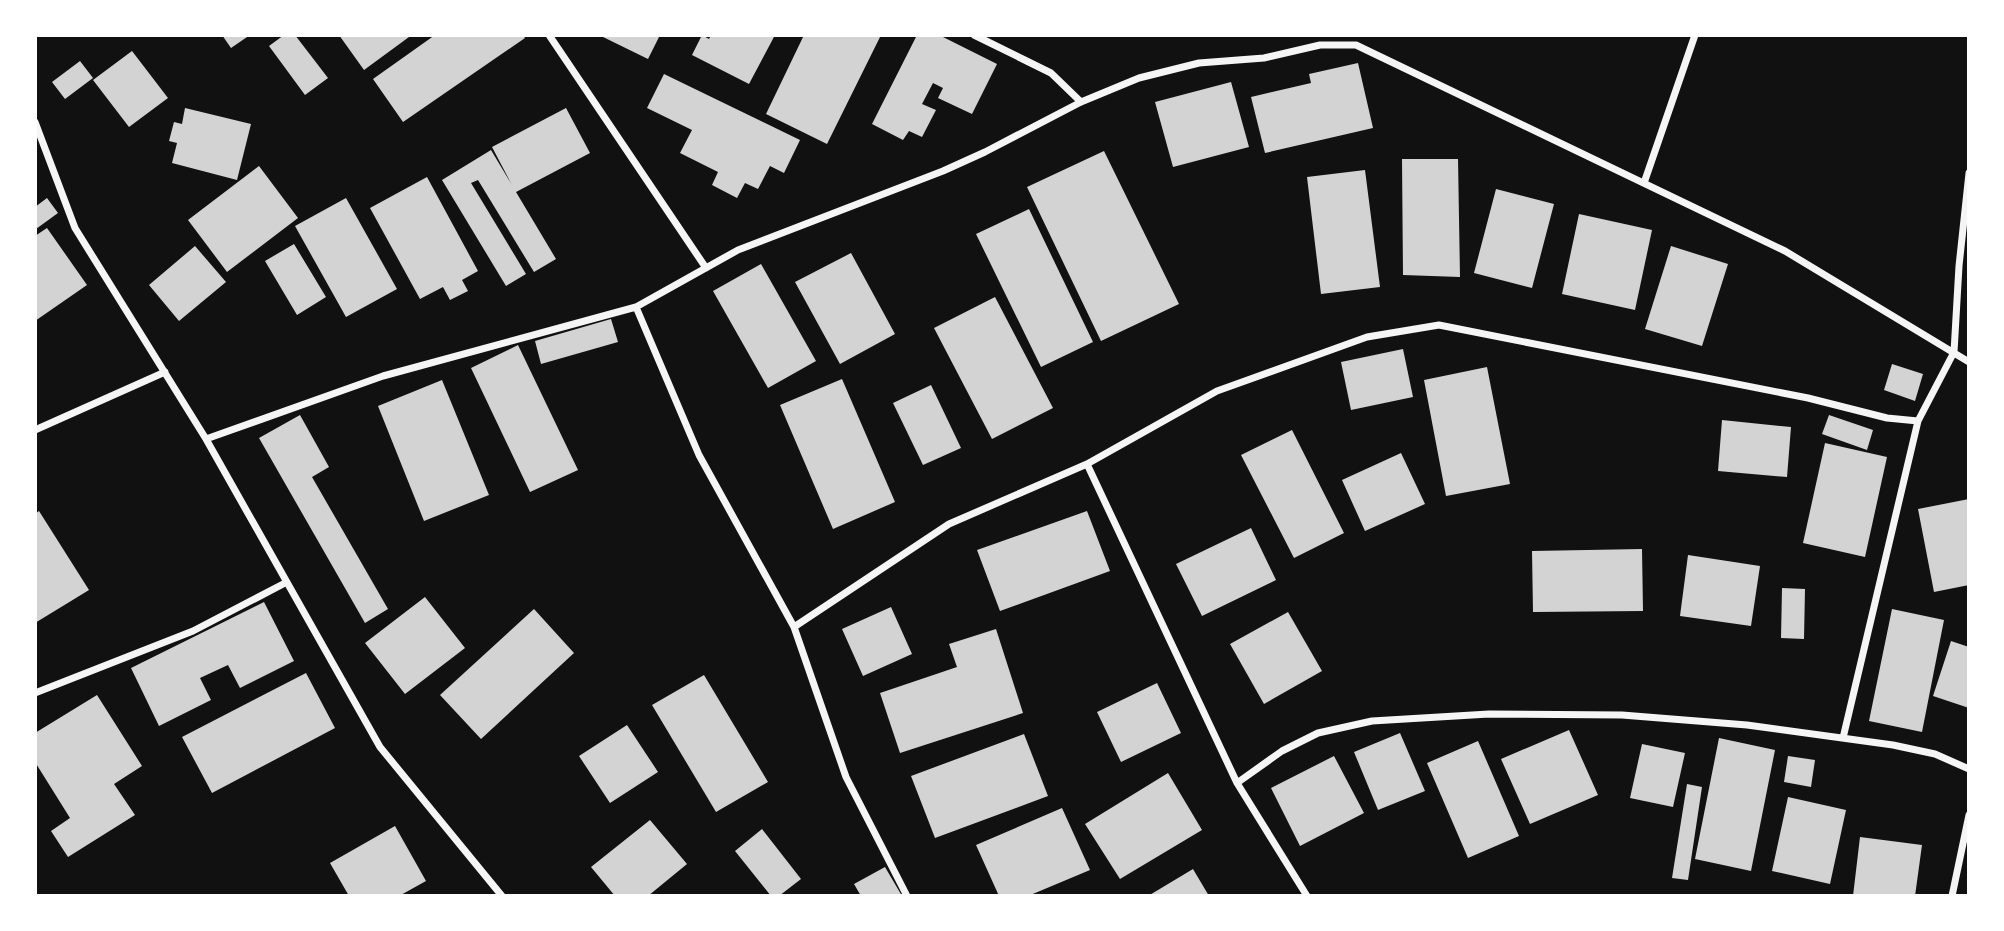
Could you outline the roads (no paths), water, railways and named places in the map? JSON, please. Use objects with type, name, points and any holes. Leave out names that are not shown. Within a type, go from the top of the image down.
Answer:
[{"type":"street","points":[[549,35],[706,268]]},
{"type":"street","points":[[974,35],[1051,73],[1081,102]]},
{"type":"street","points":[[1356,45],[1357,35]]},
{"type":"street","points":[[1644,183],[1695,35]]},
{"type":"street","points":[[206,439],[383,376],[636,307],[738,250],[943,171],[1081,102],[1139,78],[1199,63],[1264,58],[1320,45],[1356,45],[1785,251],[1969,362]]},
{"type":"street","points":[[35,122],[75,228],[206,439],[380,747],[502,896]]},
{"type":"street","points":[[1843,738],[1918,421],[1954,352],[1959,266],[1969,173]]},
{"type":"street","points":[[636,307],[699,455],[794,628],[846,777],[907,896]]},
{"type":"street","points":[[794,628],[949,524],[1087,464],[1217,391],[1367,337],[1439,325],[1808,398],[1887,418],[1918,421]]},
{"type":"street","points":[[35,430],[165,372]]},
{"type":"street","points":[[1087,464],[1237,783],[1307,896]]},
{"type":"street","points":[[35,692],[193,631],[287,582]]},
{"type":"street","points":[[1237,783],[1282,751],[1318,733],[1372,721],[1489,714],[1622,715],[1747,725],[1893,745],[1934,754],[1969,769]]},
{"type":"street","points":[[1952,896],[1969,815]]}]
